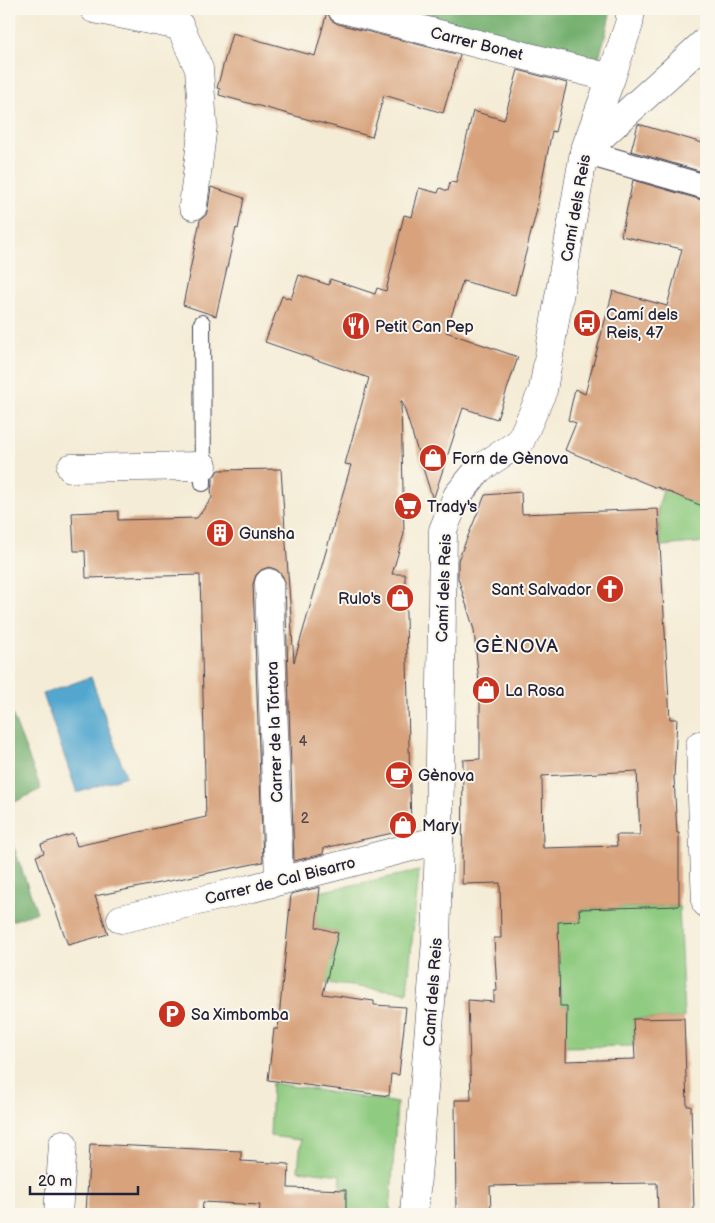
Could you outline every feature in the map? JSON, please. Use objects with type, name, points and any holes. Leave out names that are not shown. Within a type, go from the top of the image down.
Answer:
[{"type":"street","points":[[94,9],[180,26],[199,68],[203,125],[193,206]]},
{"type":"street","name":"Carrer Bonet","points":[[342,9],[612,78]]},
{"type":"street","name":"Camí dels Reis","points":[[414,1214],[436,940],[443,530],[457,496],[479,468],[520,442],[543,390],[584,152],[612,78],[629,24],[631,9]]},
{"type":"street","points":[[584,152],[706,41]]},
{"type":"street","points":[[584,152],[706,187]]},
{"type":"street","points":[[72,468],[203,475]]},
{"type":"street","name":"Carrer de la Tórtora","points":[[269,583],[279,881]]},
{"type":"street","points":[[700,745],[706,903]]},
{"type":"street","name":"Carrer de Cal Bisarro","points":[[121,919],[439,840]]},
{"type":"street","points":[[58,1214],[63,1144]]},
{"type":"lane","points":[[202,323],[203,475]]},
{"type":"green space","points":[[393,9],[611,9],[597,64]]},
{"type":"green space","points":[[706,329],[706,375],[680,383],[677,495],[701,506],[706,489],[706,542],[661,546],[658,508],[663,490],[657,488],[668,460],[661,382]]},
{"type":"green space","points":[[9,706],[41,789],[9,805]]},
{"type":"green space","points":[[9,834],[37,912],[9,922]]},
{"type":"green space","points":[[419,871],[407,992],[296,980],[331,962],[338,933],[316,927],[319,892]]},
{"type":"green space","points":[[679,906],[684,1018],[634,1019],[634,1046],[549,1047],[567,1013],[567,1006],[547,1007],[547,942],[562,909],[563,922],[580,921],[579,909]]},
{"type":"green space","points":[[272,1083],[397,1103],[390,1214],[338,1214],[341,1175],[298,1170],[301,1140],[270,1136]]},
{"type":"water","points":[[91,677],[126,776],[77,793],[43,694]]},
{"type":"building","points":[[327,12],[331,20],[338,24],[460,55],[443,113],[384,95],[372,137],[219,95],[220,89],[217,88],[232,33],[315,56]]},
{"type":"building","points":[[518,70],[567,83],[555,132],[552,131],[537,209],[515,295],[463,281],[446,332],[518,357],[497,419],[463,408],[433,500],[401,401],[404,534],[392,574],[405,574],[411,829],[324,848],[323,854],[294,861],[285,582],[277,570],[269,567],[261,570],[256,575],[253,584],[263,862],[95,896],[108,934],[68,945],[36,856],[44,853],[41,844],[73,834],[77,846],[206,817],[200,575],[86,578],[85,551],[74,551],[72,513],[118,511],[118,520],[197,518],[212,498],[213,478],[218,470],[281,469],[294,662],[351,465],[345,464],[369,378],[265,342],[282,296],[291,299],[299,275],[329,285],[330,279],[375,294],[377,288],[386,291],[404,215],[412,217],[419,188],[438,193],[440,188],[448,191],[450,182],[456,183],[473,111],[504,120]]},
{"type":"building","points":[[638,124],[706,144],[706,173],[631,151]]},
{"type":"building","points":[[633,180],[706,200],[706,489],[702,506],[565,450],[576,423],[568,420],[575,389],[585,394],[613,291],[667,306],[682,249],[621,236]]},
{"type":"building","points":[[211,187],[244,198],[216,316],[183,305],[200,220],[206,215]]},
{"type":"building","points":[[521,492],[522,514],[658,509],[670,719],[677,719],[674,778],[677,833],[679,833],[679,906],[579,909],[580,921],[558,922],[560,1006],[567,1006],[566,1061],[635,1059],[633,1019],[684,1018],[687,1106],[691,1106],[694,1211],[658,1212],[657,1183],[490,1186],[491,1214],[456,1214],[455,1100],[471,1100],[468,1000],[494,1002],[494,991],[497,991],[494,938],[501,938],[500,883],[462,884],[463,760],[480,759],[480,694],[474,630],[458,578],[458,560],[485,495]],"holes":[[[637,771],[640,835],[616,835],[617,846],[543,848],[542,776]]]},
{"type":"building","points":[[320,887],[316,927],[338,933],[323,994],[374,1001],[374,1005],[406,1007],[399,1075],[391,1074],[389,1096],[268,1080],[274,1029],[278,1029],[291,894]]},
{"type":"building","points":[[90,1144],[241,1151],[241,1161],[289,1164],[288,1188],[346,1190],[346,1214],[259,1214],[260,1205],[203,1202],[202,1214],[86,1213]]},
{"type":"place","name":"Camí dels Reis, 47","points":[[587,323]]},
{"type":"place","name":"Petit Can Pep","points":[[356,326]]},
{"type":"place","name":"Forn de Gènova","points":[[433,458]]},
{"type":"place","name":"Trady's","points":[[408,506]]},
{"type":"place","name":"Gunsha","points":[[220,533]]},
{"type":"place","name":"Sant Salvador","points":[[610,589]]},
{"type":"place","name":"Rulo's","points":[[400,598]]},
{"type":"place","name":"La Rosa","points":[[486,690]]},
{"type":"place","name":"Gènova","points":[[399,775]]},
{"type":"place","name":"Mary","points":[[403,825]]},
{"type":"place","name":"Sa Ximbomba","points":[[172,1014]]},
{"type":"district","name":"GÈNOVA","points":[[517,645]]}]
